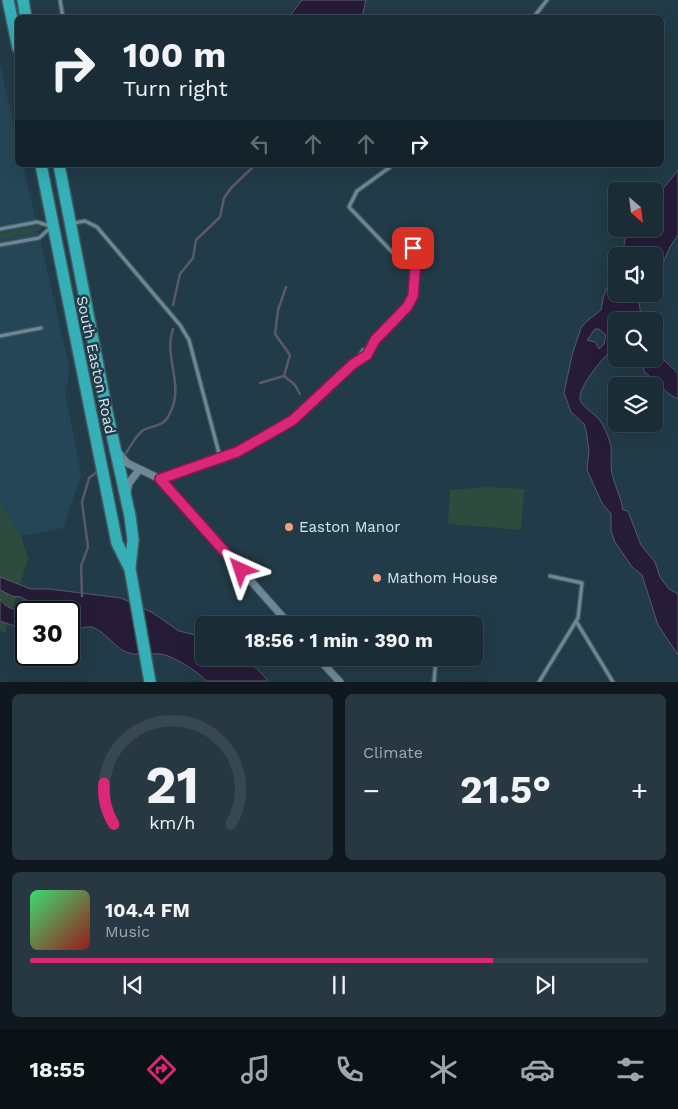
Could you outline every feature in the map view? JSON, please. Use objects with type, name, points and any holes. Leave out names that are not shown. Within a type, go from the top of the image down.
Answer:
[{"type":"highway","points":[[8,0],[15,34]]},
{"type":"highway","points":[[23,0],[26,15]]},
{"type":"highway","name":"South Easton Road","points":[[41,167],[117,543],[130,569],[133,582],[150,682]]},
{"type":"highway","name":"South Easton Road","points":[[59,167],[106,412],[116,447],[127,505],[133,540],[130,569]]},
{"type":"street","points":[[116,447],[127,463],[160,479],[282,616]]},
{"type":"street","points":[[127,505],[129,483],[139,470]]},
{"type":"street","points":[[325,666],[340,682]]},
{"type":"lane","points":[[60,0],[62,15]]},
{"type":"lane","points":[[536,15],[548,0]]},
{"type":"lane","points":[[390,167],[357,190],[349,207],[394,254],[415,270]]},
{"type":"lane","points":[[0,229],[37,222],[52,226],[85,221],[97,227],[180,325],[189,340],[196,360],[220,458]]},
{"type":"lane","points":[[0,245],[39,238],[52,226]]},
{"type":"lane","points":[[160,479],[237,452],[293,420],[357,360],[358,354],[369,349],[407,307],[413,296],[415,270],[413,248]]},
{"type":"lane","points":[[0,336],[41,328]]},
{"type":"lane","points":[[539,682],[576,621],[581,606],[582,583],[550,576]]},
{"type":"lane","points":[[576,621],[613,682]]},
{"type":"lane","points":[[434,682],[435,666]]},
{"type":"shaded area","points":[[302,0],[366,0],[362,15],[291,15]]},
{"type":"shaded area","points":[[0,64],[15,132],[15,167],[23,167],[70,370],[65,392],[81,475],[63,528],[21,536],[0,503]]},
{"type":"shaded area","points":[[678,170],[678,235],[663,263],[663,247],[624,247],[625,238],[663,237],[663,189]]},
{"type":"shaded area","points":[[608,286],[608,302],[640,302],[641,312],[608,312],[608,354],[584,384],[580,400],[601,422],[607,434],[611,447],[612,474],[623,510],[628,511],[641,545],[655,562],[660,577],[669,589],[678,594],[678,655],[658,625],[642,575],[632,567],[615,542],[611,531],[611,514],[602,503],[587,470],[589,450],[584,424],[571,412],[564,393],[572,355],[581,328],[601,310]],"holes":[[[595,329],[599,329],[606,335],[604,344],[599,349],[595,342],[587,340]]]},
{"type":"shaded area","points":[[663,359],[678,373],[678,399],[663,388],[663,377],[651,377],[644,371],[643,367],[663,367]]},
{"type":"shaded area","points":[[0,577],[31,589],[49,589],[121,598],[153,613],[179,631],[195,635],[195,666],[253,666],[268,681],[206,681],[185,664],[171,657],[160,654],[126,652],[95,628],[80,629],[80,601],[28,601],[0,590]]},
{"type":"shaded area","points":[[0,599],[7,607],[15,610],[15,626],[0,621]]},
{"type":"green space","points":[[40,226],[42,228],[40,230],[0,238],[0,234]]},
{"type":"green space","points":[[487,487],[524,489],[521,530],[448,524],[450,490]]},
{"type":"green space","points":[[0,503],[21,536],[28,559],[5,633],[0,630]]},
{"type":"waterway","points":[[173,305],[180,274],[193,258],[196,240],[220,217],[224,198],[231,188],[253,167]]},
{"type":"waterway","points":[[284,376],[290,355],[275,334],[278,310],[286,287]]},
{"type":"waterway","points":[[126,453],[142,431],[164,422],[174,403],[175,382],[170,350],[173,329]]},
{"type":"waterway","points":[[260,383],[284,376],[295,385],[300,394]]},
{"type":"waterway","points":[[82,596],[81,566],[88,547],[82,502],[89,478],[97,472]]},
{"type":"place","name":"Easton Manor","points":[[289,527]]},
{"type":"place","name":"Mathom House","points":[[377,578]]},
{"type":"route","points":[[241,570],[160,479],[237,452],[293,420],[357,360],[367,355],[375,340],[407,307],[413,296],[415,270],[413,248]]}]
